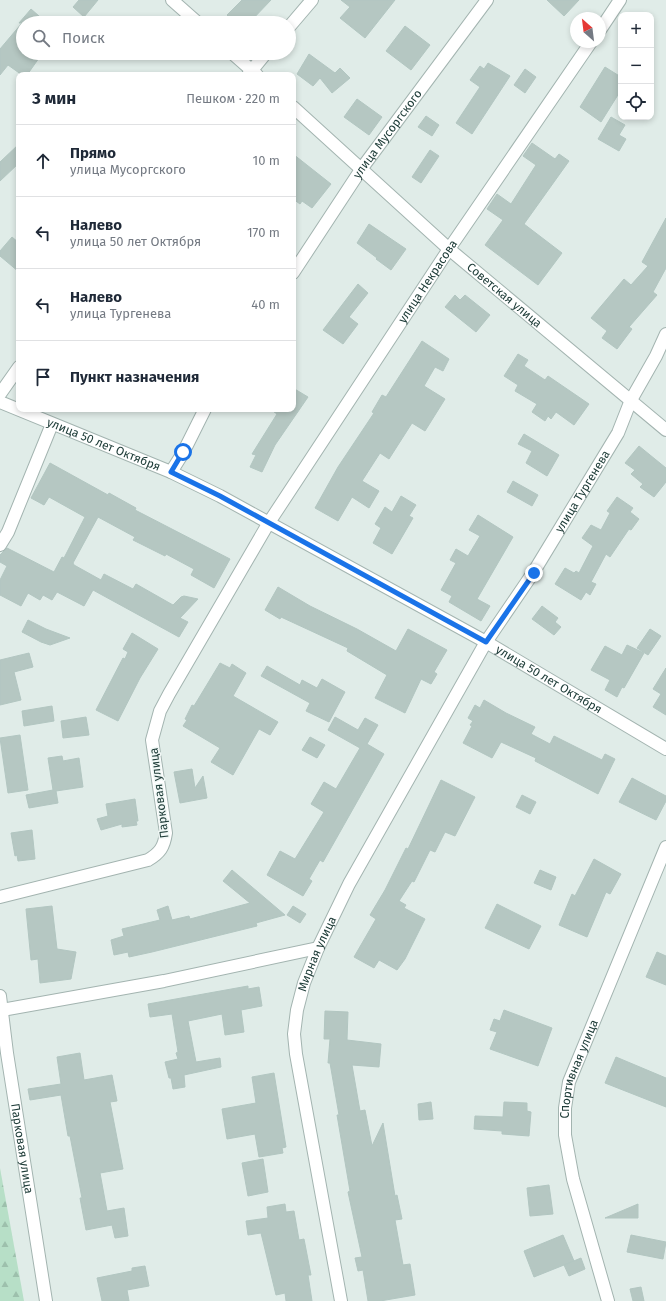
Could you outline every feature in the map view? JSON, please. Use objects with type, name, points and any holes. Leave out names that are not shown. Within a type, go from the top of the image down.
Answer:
[{"type":"street","points":[[172,0],[190,16]]},
{"type":"street","points":[[296,19],[312,0]]},
{"type":"street","name":"улица Мусоргского","points":[[296,268],[362,168],[487,0]]},
{"type":"street","points":[[606,21],[620,0]]},
{"type":"street","name":"улица Некрасова","points":[[268,524],[449,250],[588,48]]},
{"type":"street","points":[[239,60],[251,72]]},
{"type":"street","points":[[253,72],[261,60]]},
{"type":"street","name":"Советская улица","points":[[296,110],[362,168],[449,250],[666,430]]},
{"type":"street","name":"улица Тургенева","points":[[486,642],[534,573],[618,433],[631,400],[656,356],[666,334]]},
{"type":"street","points":[[0,394],[16,372]]},
{"type":"street","name":"улица 50 лет Октября","points":[[0,402],[16,409]]},
{"type":"street","name":"улица 50 лет Октября","points":[[24,412],[171,472],[220,496],[268,524],[486,642],[666,749]]},
{"type":"street","points":[[171,472],[203,412]]},
{"type":"street","points":[[0,545],[8,532],[52,424]]},
{"type":"street","name":"Парковая улица","points":[[0,897],[148,860],[158,855],[165,845],[166,833],[152,740],[160,711],[268,524]]},
{"type":"street","name":"Мирная улица","points":[[341,1301],[301,1085],[294,1034],[297,1010],[318,948],[350,884],[486,642]]},
{"type":"street","name":"Спортивная улица","points":[[608,1301],[574,1179],[565,1135],[565,1108],[569,1082],[666,846]]},
{"type":"street","points":[[2,1010],[164,981],[318,948]]},
{"type":"street","name":"Парковая улица","points":[[0,996],[2,1010],[3,1054],[46,1301]]},
{"type":"green space","points":[[0,1168],[24,1301],[0,1301]]},
{"type":"building","points":[[79,0],[98,0],[85,16],[73,7]]},
{"type":"building","points":[[242,0],[271,0],[256,16],[227,15]]},
{"type":"building","points":[[341,0],[395,0],[365,38],[340,18],[350,7]]},
{"type":"building","points":[[547,0],[579,0],[564,16]]},
{"type":"building","points":[[31,9],[39,16],[25,16]]},
{"type":"building","points":[[405,26],[430,45],[411,70],[386,51]]},
{"type":"building","points":[[16,30],[16,60],[38,60],[29,72],[18,72],[8,65],[0,75],[0,49]]},
{"type":"building","points":[[309,54],[335,73],[340,68],[350,78],[332,93],[320,78],[313,86],[297,74]]},
{"type":"building","points":[[488,63],[510,76],[472,134],[456,123],[480,87],[470,80],[480,66],[484,69]]},
{"type":"building","points":[[605,67],[618,75],[618,95],[601,122],[580,107]]},
{"type":"building","points":[[525,69],[536,77],[525,93],[514,85]]},
{"type":"building","points":[[357,99],[382,117],[369,135],[344,117]]},
{"type":"building","points":[[426,116],[439,125],[432,136],[418,127]]},
{"type":"building","points":[[611,117],[625,125],[619,135],[626,139],[619,151],[598,139]]},
{"type":"building","points":[[532,143],[555,159],[559,154],[569,161],[524,224],[562,253],[538,285],[485,245],[503,220],[487,209],[497,194],[511,204],[536,165],[523,156]]},
{"type":"building","points":[[16,147],[16,166],[0,181],[0,162]]},
{"type":"building","points":[[430,150],[439,156],[421,183],[412,177]]},
{"type":"building","points":[[296,156],[331,184],[312,208],[302,201],[300,204],[296,201]]},
{"type":"building","points":[[666,218],[666,268],[653,292],[657,295],[629,327],[632,329],[617,349],[602,338],[607,331],[591,318],[624,279],[631,285],[648,266],[642,262]]},
{"type":"building","points":[[369,224],[406,249],[391,270],[357,243]]},
{"type":"building","points":[[12,237],[16,240],[16,269],[0,256],[0,251]]},
{"type":"building","points":[[358,284],[368,293],[349,317],[358,324],[343,344],[323,330]]},
{"type":"building","points":[[455,295],[460,300],[465,295],[490,315],[476,332],[445,307]]},
{"type":"building","points":[[422,341],[449,359],[443,371],[435,367],[424,386],[445,399],[425,431],[412,423],[389,459],[380,453],[362,481],[379,491],[369,508],[352,497],[338,521],[315,508],[338,467],[374,413],[372,412],[382,395],[386,397]]},
{"type":"building","points":[[518,354],[528,360],[524,366],[545,380],[548,376],[589,404],[574,425],[556,412],[551,419],[548,416],[545,421],[532,412],[537,404],[515,391],[518,385],[504,376]]},
{"type":"building","points":[[296,390],[308,397],[275,445],[262,472],[250,467],[256,455],[252,454],[277,414],[274,412],[296,412]]},
{"type":"building","points":[[524,434],[559,455],[547,476],[526,463],[532,451],[518,444]]},
{"type":"building","points":[[639,446],[666,468],[666,482],[654,497],[640,487],[643,484],[631,474],[635,470],[625,463]]},
{"type":"building","points":[[50,463],[108,495],[109,493],[136,508],[135,510],[230,559],[214,588],[191,575],[194,569],[166,554],[165,556],[133,540],[135,537],[98,517],[73,563],[74,565],[101,580],[104,574],[133,589],[136,584],[173,605],[184,596],[198,599],[180,618],[188,622],[179,637],[93,590],[84,606],[57,592],[52,600],[43,595],[40,600],[28,593],[21,606],[0,595],[0,580],[7,566],[0,562],[0,555],[7,548],[54,572],[62,557],[64,558],[85,517],[49,497],[44,505],[31,498]]},
{"type":"building","points":[[513,481],[538,495],[532,506],[507,492]]},
{"type":"building","points":[[401,496],[416,505],[409,516],[413,518],[392,554],[373,543],[381,528],[375,524],[385,507],[392,512]]},
{"type":"building","points":[[617,497],[633,508],[630,512],[639,519],[631,530],[629,529],[610,557],[606,554],[591,582],[596,584],[590,595],[586,592],[581,600],[555,584],[565,568],[574,573],[576,571],[579,573],[593,546],[582,538],[591,525],[601,530],[610,513],[607,511]]},
{"type":"building","points":[[478,515],[513,537],[477,599],[490,606],[481,621],[449,602],[452,596],[441,590],[456,563],[450,560],[456,549],[468,556],[480,536],[469,530]]},
{"type":"building","points":[[278,587],[310,606],[357,629],[396,651],[408,629],[447,650],[434,672],[437,674],[431,684],[421,679],[405,713],[375,698],[387,675],[347,651],[348,648],[281,617],[280,619],[265,610]]},
{"type":"building","points":[[542,606],[558,618],[555,622],[561,627],[554,635],[532,619]]},
{"type":"building","points":[[28,620],[70,638],[50,645],[41,642],[22,632]]},
{"type":"building","points":[[650,629],[661,636],[648,655],[637,648]]},
{"type":"building","points":[[132,633],[158,649],[140,678],[118,721],[96,710],[123,658],[125,659],[128,652],[123,649]]},
{"type":"building","points":[[627,645],[644,653],[624,688],[622,687],[617,697],[605,690],[610,680],[591,670],[605,646],[622,655]]},
{"type":"building","points":[[29,653],[33,667],[14,672],[21,700],[0,705],[0,660]]},
{"type":"building","points":[[220,663],[230,668],[232,664],[246,673],[233,696],[278,722],[270,735],[259,729],[233,775],[211,762],[220,748],[183,726],[187,720],[185,719],[192,705],[194,706]]},
{"type":"building","points":[[267,666],[300,685],[302,680],[317,688],[322,679],[345,692],[329,722],[306,711],[310,703],[261,676]]},
{"type":"building","points":[[666,668],[666,715],[653,707],[661,694],[653,689]]},
{"type":"building","points":[[484,700],[535,727],[531,734],[550,744],[554,736],[602,760],[605,754],[615,759],[598,794],[535,761],[536,758],[501,742],[492,758],[463,743],[473,721],[468,718],[475,705],[480,708]]},
{"type":"building","points":[[52,706],[54,721],[24,726],[22,711]]},
{"type":"building","points":[[86,717],[89,735],[63,738],[61,721]]},
{"type":"building","points":[[335,717],[358,730],[365,718],[378,725],[367,744],[384,754],[323,862],[320,860],[309,879],[312,881],[303,896],[267,875],[280,851],[295,859],[324,812],[311,804],[324,782],[336,789],[360,748],[328,730]]},
{"type":"building","points":[[20,735],[28,790],[8,793],[0,738]]},
{"type":"building","points":[[310,737],[325,745],[317,758],[302,750]]},
{"type":"building","points":[[62,756],[63,761],[79,758],[83,787],[56,791],[58,803],[29,808],[26,795],[53,790],[48,758]]},
{"type":"building","points":[[192,769],[195,788],[203,776],[207,798],[180,803],[174,772]]},
{"type":"building","points":[[632,778],[666,796],[666,801],[656,820],[619,802]]},
{"type":"building","points":[[441,780],[475,797],[455,836],[445,832],[435,852],[430,850],[414,882],[412,881],[399,901],[406,905],[404,908],[425,919],[405,959],[397,970],[379,960],[374,968],[354,957],[376,919],[370,915],[385,890],[406,848],[408,849]]},
{"type":"building","points":[[522,795],[536,802],[530,814],[516,807]]},
{"type":"building","points":[[135,799],[138,821],[136,821],[137,825],[122,827],[122,824],[101,830],[97,819],[108,816],[106,804]]},
{"type":"building","points":[[32,830],[35,859],[18,861],[17,855],[15,856],[11,833]]},
{"type":"building","points":[[594,859],[621,874],[610,894],[606,892],[587,937],[559,925],[572,894],[575,896]]},
{"type":"building","points":[[232,870],[285,915],[256,923],[257,926],[152,952],[129,957],[128,952],[114,955],[111,940],[124,936],[122,929],[160,920],[157,910],[168,906],[172,920],[189,916],[190,919],[250,903],[223,881]]},
{"type":"building","points":[[540,870],[556,877],[551,890],[534,883]]},
{"type":"building","points":[[497,904],[541,926],[529,949],[485,928]]},
{"type":"building","points":[[52,906],[57,949],[76,952],[71,979],[40,983],[38,959],[31,960],[26,909]]},
{"type":"building","points":[[293,906],[306,914],[300,923],[287,915]]},
{"type":"building","points":[[657,952],[666,956],[666,985],[646,977]]},
{"type":"building","points":[[248,986],[248,989],[259,987],[262,1006],[241,1010],[244,1032],[225,1035],[222,1014],[188,1021],[196,1062],[220,1058],[221,1067],[184,1075],[185,1087],[173,1089],[171,1078],[169,1078],[165,1062],[178,1059],[172,1014],[150,1017],[148,1004]]},
{"type":"building","points":[[504,1010],[552,1028],[538,1066],[490,1049],[497,1032],[490,1030],[494,1019],[500,1021]]},
{"type":"building","points":[[325,1011],[348,1012],[347,1040],[381,1044],[379,1067],[352,1065],[360,1111],[365,1110],[372,1146],[383,1123],[395,1196],[397,1195],[402,1219],[395,1220],[403,1265],[410,1264],[415,1295],[380,1301],[368,1301],[363,1270],[358,1271],[355,1258],[362,1257],[348,1192],[350,1191],[337,1115],[339,1115],[330,1063],[328,1063],[330,1039],[324,1039]]},
{"type":"building","points":[[80,1053],[84,1080],[112,1075],[117,1101],[110,1102],[123,1169],[100,1173],[107,1211],[124,1208],[128,1236],[115,1238],[112,1225],[86,1230],[80,1198],[82,1198],[70,1136],[68,1136],[61,1095],[30,1100],[28,1089],[61,1084],[57,1057]]},
{"type":"building","points":[[616,1057],[666,1078],[666,1107],[605,1083]]},
{"type":"building","points":[[274,1073],[286,1147],[282,1148],[283,1153],[259,1157],[255,1134],[227,1139],[222,1109],[256,1103],[252,1077]]},
{"type":"building","points":[[431,1102],[433,1119],[419,1120],[418,1104]]},
{"type":"building","points":[[504,1102],[527,1103],[527,1111],[531,1112],[529,1136],[502,1134],[502,1131],[474,1129],[475,1116],[503,1117]]},
{"type":"building","points":[[263,1159],[268,1192],[248,1196],[242,1163]]},
{"type":"building","points":[[549,1185],[553,1214],[530,1216],[527,1188]]},
{"type":"building","points":[[285,1204],[286,1212],[294,1211],[299,1240],[304,1239],[311,1275],[308,1275],[312,1301],[286,1301],[285,1293],[276,1295],[261,1233],[248,1235],[246,1221],[268,1218],[267,1207]]},
{"type":"building","points":[[638,1204],[638,1218],[605,1218]]},
{"type":"building","points":[[563,1235],[574,1261],[534,1277],[524,1251]]},
{"type":"building","points":[[631,1235],[666,1242],[663,1259],[627,1252]]},
{"type":"building","points":[[581,1258],[585,1269],[569,1276],[564,1265]]},
{"type":"building","points":[[145,1266],[149,1286],[127,1290],[129,1301],[102,1301],[97,1278],[132,1271],[132,1268]]},
{"type":"building","points":[[641,1287],[644,1301],[633,1301],[630,1289]]},
{"type":"route","points":[[183,452],[171,472],[220,496],[268,524],[486,642],[534,573]]}]
